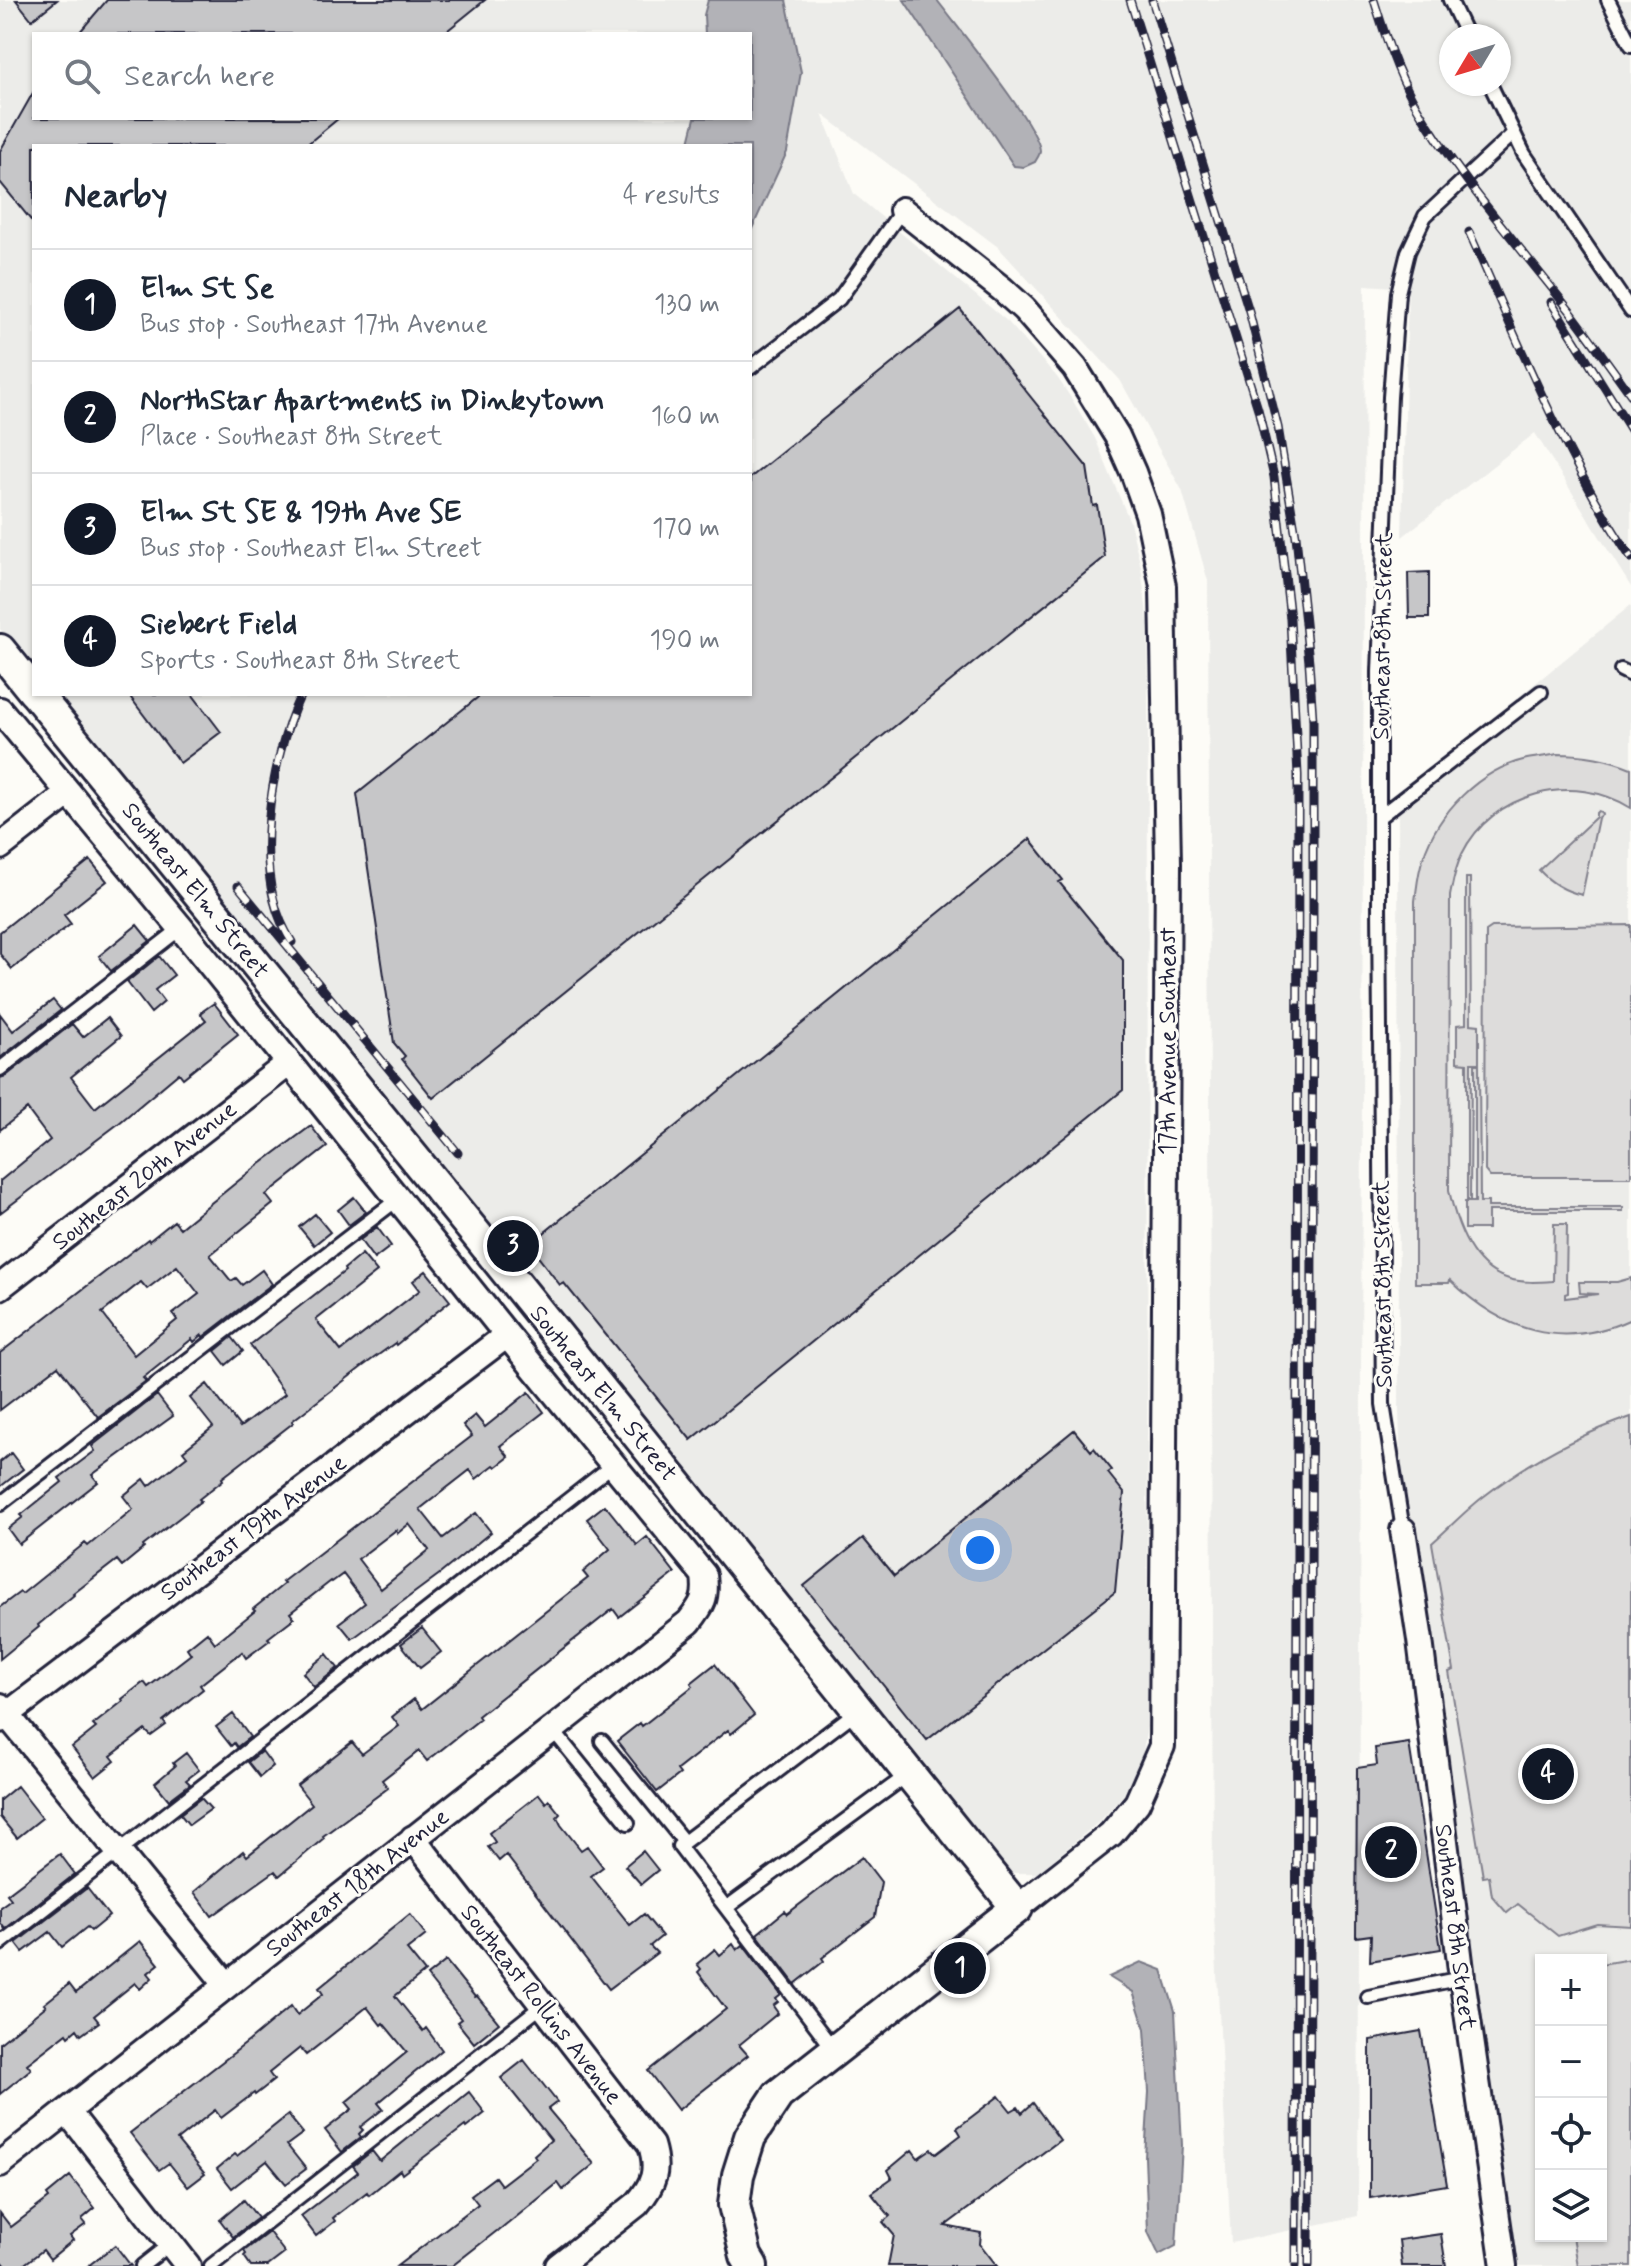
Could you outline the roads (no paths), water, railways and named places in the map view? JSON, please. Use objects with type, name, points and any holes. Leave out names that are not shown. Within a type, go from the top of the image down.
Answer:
[{"type":"street","name":"17th Avenue Southeast","points":[[902,210],[1024,309],[1075,368],[1111,425],[1133,472],[1148,514],[1163,586],[1168,880],[1162,1746],[1137,1803],[1111,1834],[1017,1908]]},
{"type":"street","name":"Southeast Elm Street","points":[[0,650],[32,689]]},
{"type":"street","name":"Southeast Elm Street","points":[[37,696],[541,1314],[1017,1908]]},
{"type":"street","name":"Southeast Elm Street","points":[[0,710],[181,928],[704,1575],[707,1595]]},
{"type":"street","points":[[0,847],[69,793]]},
{"type":"street","name":"Southeast 20th Avenue","points":[[0,1287],[288,1064]]},
{"type":"street","name":"Southeast 19th Avenue","points":[[2,1713],[507,1335]]},
{"type":"street","name":"Southeast 8th Street","points":[[1403,1530],[1420,1640],[1462,1978],[1504,2266]]},
{"type":"street","name":"Southeast 18th Avenue","points":[[0,2164],[689,1622],[707,1595]]},
{"type":"street","points":[[2,1713],[226,1984]]},
{"type":"street","name":"Southeast Rollins Avenue","points":[[413,1838],[651,2145],[655,2176],[647,2191],[637,2204],[558,2266]]},
{"type":"street","points":[[752,2266],[746,2256],[734,2205],[738,2175],[750,2137],[778,2095],[1017,1908]]},
{"type":"street","points":[[68,2112],[188,2266]]},
{"type":"lane","points":[[1450,0],[1461,24]]},
{"type":"lane","points":[[1608,0],[1631,45]]},
{"type":"lane","points":[[1496,96],[1528,161],[1631,311]]},
{"type":"lane","name":"Southeast 8th Street","points":[[1403,1530],[1383,1404],[1379,817],[1379,672],[1390,397],[1398,293],[1408,252],[1425,216],[1513,134]]},
{"type":"lane","points":[[752,366],[839,299],[902,210]]},
{"type":"lane","points":[[1379,817],[1541,692]]},
{"type":"lane","points":[[0,1069],[181,928]]},
{"type":"lane","points":[[0,1504],[398,1199]]},
{"type":"lane","points":[[0,1944],[614,1464]]},
{"type":"lane","points":[[835,2051],[679,1846],[857,1711]]},
{"type":"lane","points":[[552,1729],[628,1823]]},
{"type":"lane","points":[[602,1741],[684,1842]]},
{"type":"lane","points":[[726,1908],[910,1773]]},
{"type":"lane","points":[[1368,1997],[1462,1978]]},
{"type":"lane","points":[[211,2266],[543,2005]]},
{"type":"lane","points":[[142,2266],[170,2244]]},
{"type":"railway","points":[[1130,0],[1258,409],[1274,477],[1290,619],[1298,775],[1296,2266]]},
{"type":"railway","points":[[1152,0],[1249,311],[1278,427],[1296,536],[1309,662],[1313,721],[1309,2266]]},
{"type":"railway","points":[[1374,0],[1402,77],[1431,130],[1631,395]]},
{"type":"railway","points":[[1469,232],[1563,440],[1631,558]]},
{"type":"railway","points":[[1551,302],[1631,430]]},
{"type":"railway","points":[[292,942],[279,915],[271,885],[269,819],[280,752],[300,696]]},
{"type":"railway","points":[[238,886],[458,1153]]},
{"type":"place","name":"Elm St SE & 19th Ave SE","points":[[513,1246]]},
{"type":"place","name":"Siebert Field","points":[[1548,1774]]},
{"type":"place","name":"NorthStar Apartments in Dinkytown","points":[[1391,1852]]},
{"type":"place","name":"Elm St Se","points":[[960,1968]]}]
